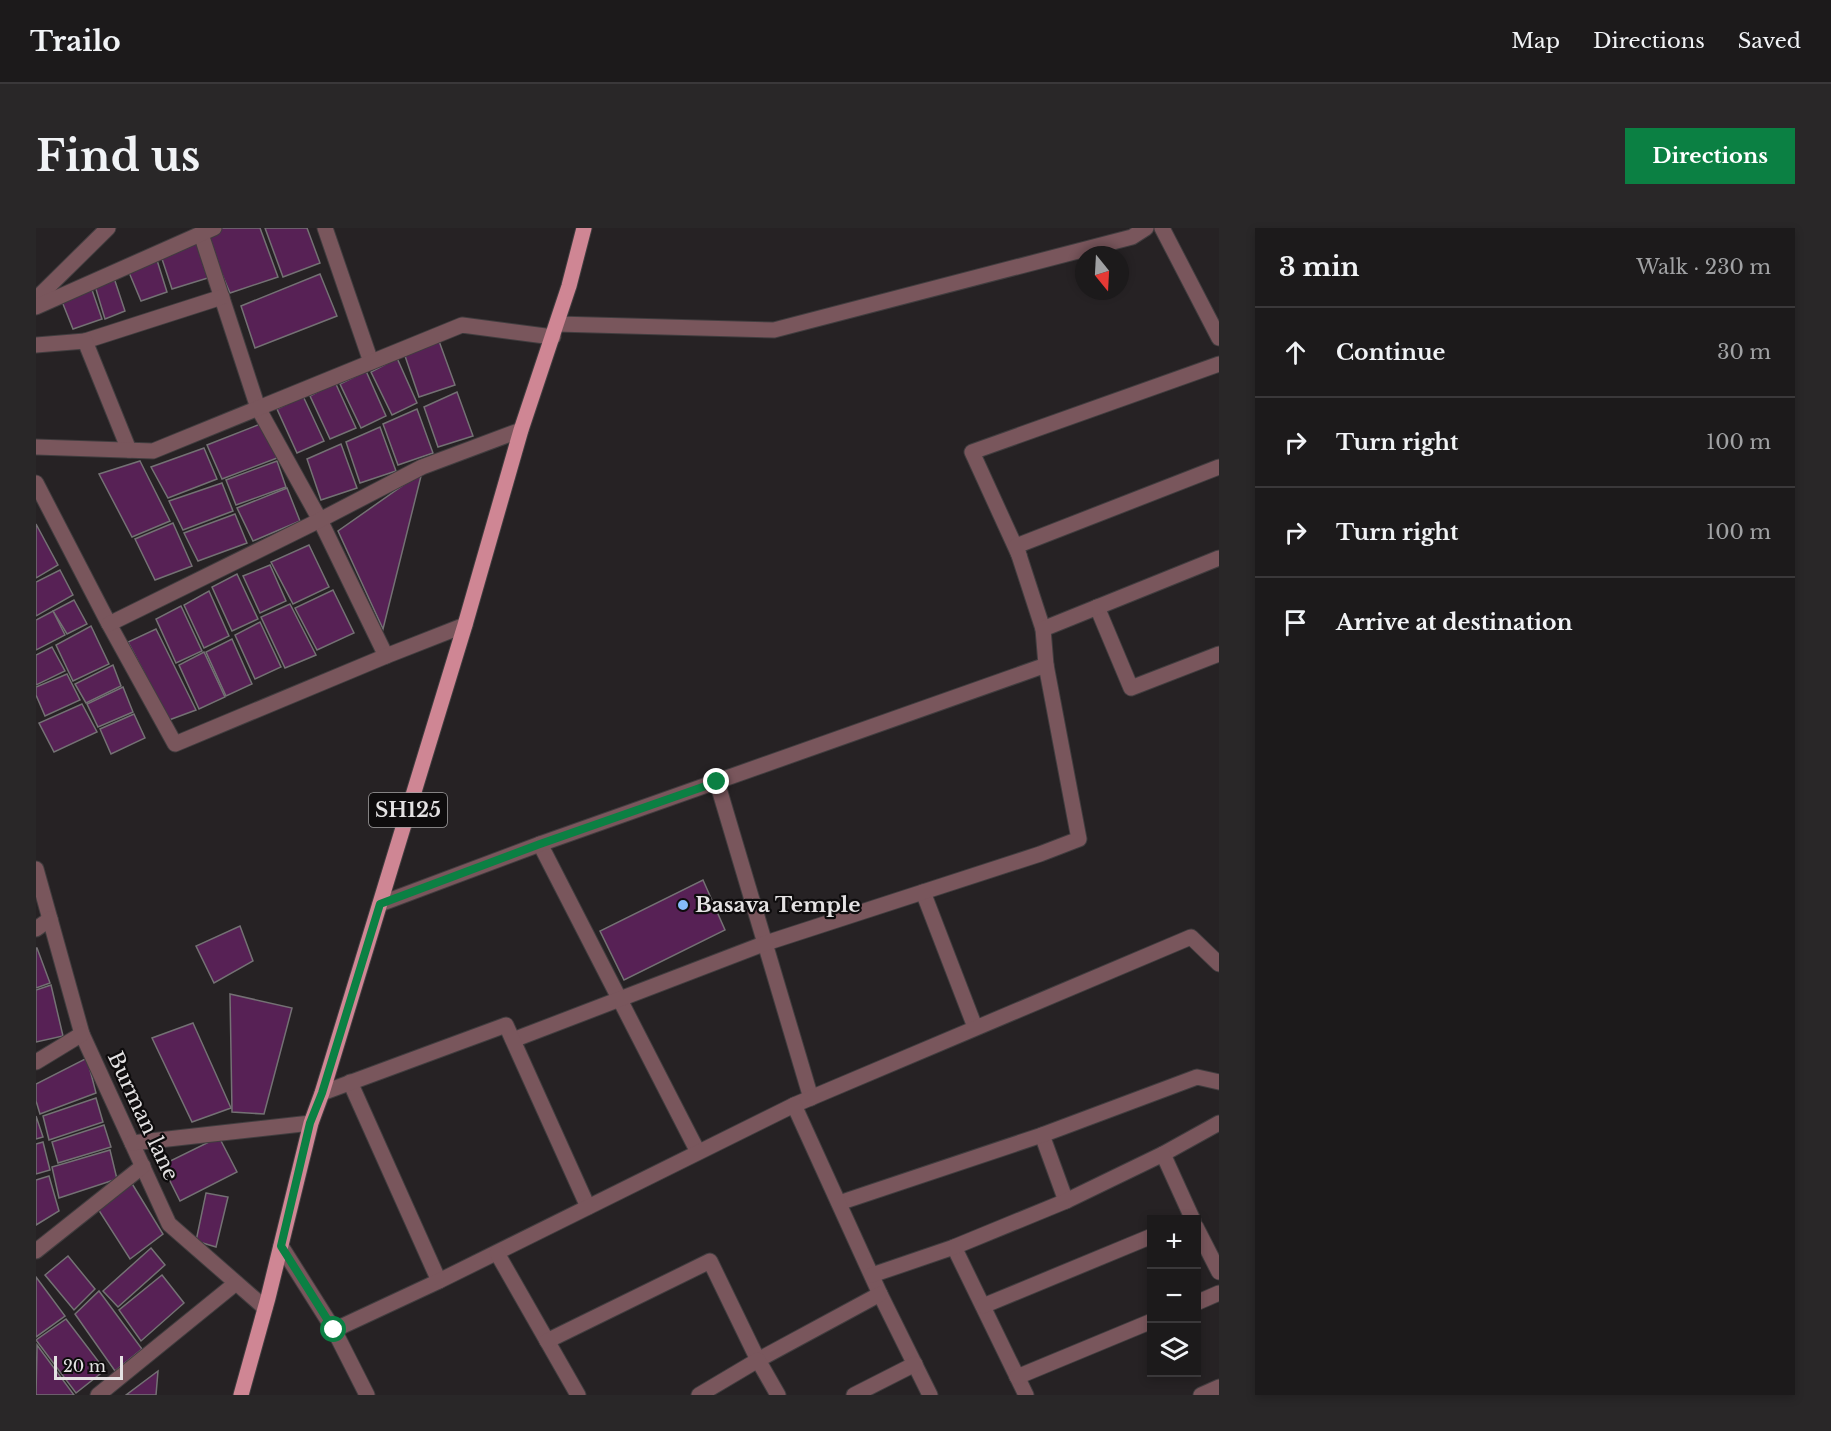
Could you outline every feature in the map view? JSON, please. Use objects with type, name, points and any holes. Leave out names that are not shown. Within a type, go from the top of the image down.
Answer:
[{"type":"main road","name":"SH125","points":[[241,1395],[266,1308],[310,1123],[322,1093],[380,904],[465,625],[521,430],[555,330],[584,228]]},
{"type":"street","points":[[36,299],[108,228]]},
{"type":"street","points":[[325,228],[371,362]]},
{"type":"street","points":[[36,447],[153,451],[462,325],[555,330],[774,330],[1132,237],[1146,228]]},
{"type":"street","points":[[1162,228],[1219,338]]},
{"type":"street","points":[[36,307],[207,231],[222,297],[258,408],[320,520],[386,656]]},
{"type":"street","points":[[36,345],[85,341],[222,297]]},
{"type":"street","points":[[85,341],[129,450]]},
{"type":"street","points":[[1019,555],[972,452],[1219,364]]},
{"type":"street","points":[[109,624],[422,467],[521,430]]},
{"type":"street","points":[[513,1040],[766,943],[1040,854],[1079,839],[1046,665],[1043,629],[1016,546],[1219,467]]},
{"type":"street","points":[[36,483],[109,624],[176,744],[465,625]]},
{"type":"street","points":[[1043,629],[1219,558]]},
{"type":"street","points":[[1097,607],[1131,688],[1219,654]]},
{"type":"street","points":[[380,904],[540,844],[1046,665]]},
{"type":"street","points":[[717,782],[811,1098]]},
{"type":"street","points":[[540,844],[699,1152]]},
{"type":"street","name":"Burman lane","points":[[36,869],[82,1034],[169,1224],[266,1308]]},
{"type":"street","points":[[922,892],[975,1028]]},
{"type":"street","points":[[36,929],[50,919]]},
{"type":"street","points":[[334,1330],[497,1253],[794,1105],[1191,938],[1219,964]]},
{"type":"street","points":[[322,1093],[506,1025],[588,1207]]},
{"type":"street","points":[[36,1062],[82,1034]]},
{"type":"street","points":[[839,1203],[1042,1135],[1197,1077],[1219,1082]]},
{"type":"street","points":[[350,1082],[439,1281]]},
{"type":"street","points":[[794,1105],[880,1294],[930,1395]]},
{"type":"street","points":[[132,1143],[310,1123]]},
{"type":"street","points":[[872,1275],[954,1247],[1066,1202],[1163,1154],[1219,1123]]},
{"type":"street","points":[[1042,1135],[1066,1202]]},
{"type":"street","points":[[1163,1154],[1190,1215]]},
{"type":"street","points":[[36,1251],[143,1166]]},
{"type":"street","points":[[1201,1237],[1219,1272]]},
{"type":"street","points":[[983,1306],[1147,1238]]},
{"type":"street","points":[[281,1246],[334,1330],[367,1395]]},
{"type":"street","points":[[954,1247],[1026,1395]]},
{"type":"street","points":[[497,1253],[578,1395]]},
{"type":"street","points":[[547,1341],[710,1261],[758,1360],[778,1395]]},
{"type":"street","points":[[98,1395],[236,1283]]},
{"type":"street","points":[[1201,1301],[1219,1293]]},
{"type":"street","points":[[699,1395],[758,1360],[880,1294]]},
{"type":"street","points":[[1017,1377],[1150,1323]]},
{"type":"street","points":[[854,1395],[915,1364]]},
{"type":"street","points":[[1201,1395],[1219,1387]]},
{"type":"building","points":[[222,228],[260,228],[278,277],[230,293],[205,235]]},
{"type":"building","points":[[265,228],[307,228],[320,263],[283,277]]},
{"type":"building","points":[[196,240],[211,277],[172,289],[161,256]]},
{"type":"building","points":[[156,257],[167,292],[141,301],[128,270]]},
{"type":"building","points":[[320,274],[337,316],[255,348],[241,306]]},
{"type":"building","points":[[114,278],[125,311],[105,319],[95,286]]},
{"type":"building","points":[[91,287],[102,319],[73,329],[61,299]]},
{"type":"building","points":[[439,341],[455,385],[419,397],[405,356]]},
{"type":"building","points":[[397,358],[417,403],[392,415],[371,372]]},
{"type":"building","points":[[366,371],[386,416],[361,428],[340,384]]},
{"type":"building","points":[[335,382],[356,428],[330,439],[310,396]]},
{"type":"building","points":[[457,392],[473,436],[438,447],[424,407]]},
{"type":"building","points":[[303,396],[324,441],[297,453],[277,409]]},
{"type":"building","points":[[417,409],[433,453],[398,465],[383,424]]},
{"type":"building","points":[[263,423],[277,458],[222,479],[207,445]]},
{"type":"building","points":[[380,427],[396,471],[360,483],[346,442]]},
{"type":"building","points":[[341,444],[357,488],[321,500],[307,459]]},
{"type":"building","points":[[204,448],[217,479],[168,498],[151,467]]},
{"type":"building","points":[[140,461],[170,521],[132,537],[99,474]]},
{"type":"building","points":[[277,461],[286,487],[236,505],[226,480]]},
{"type":"building","points":[[422,472],[383,629],[338,531]]},
{"type":"building","points":[[222,483],[233,511],[183,530],[169,501]]},
{"type":"building","points":[[287,488],[300,521],[253,541],[237,508]]},
{"type":"building","points":[[235,514],[247,543],[198,561],[184,533]]},
{"type":"building","points":[[173,523],[192,566],[155,580],[135,539]]},
{"type":"building","points":[[36,524],[58,565],[36,578]]},
{"type":"building","points":[[309,545],[329,587],[293,604],[271,562]]},
{"type":"building","points":[[270,565],[286,601],[260,613],[243,576]]},
{"type":"building","points":[[60,570],[73,595],[36,616],[36,582]]},
{"type":"building","points":[[237,574],[258,619],[232,631],[212,587]]},
{"type":"building","points":[[333,590],[354,633],[317,650],[295,608]]},
{"type":"building","points":[[209,591],[229,636],[204,648],[184,605]]},
{"type":"building","points":[[74,600],[87,624],[67,634],[53,611]]},
{"type":"building","points":[[290,604],[316,655],[285,668],[261,617]]},
{"type":"building","points":[[181,606],[202,651],[176,663],[156,619]]},
{"type":"building","points":[[53,611],[65,635],[36,650],[36,620]]},
{"type":"building","points":[[260,622],[281,667],[255,679],[235,635]]},
{"type":"building","points":[[91,626],[109,664],[73,681],[56,645]]},
{"type":"building","points":[[156,629],[196,710],[169,720],[128,642]]},
{"type":"building","points":[[232,639],[252,684],[226,696],[206,652]]},
{"type":"building","points":[[52,647],[65,671],[36,685],[36,655]]},
{"type":"building","points":[[204,652],[225,697],[199,709],[179,665]]},
{"type":"building","points":[[113,665],[121,686],[86,703],[75,684]]},
{"type":"building","points":[[67,674],[80,700],[45,716],[36,695],[36,687]]},
{"type":"building","points":[[123,687],[133,712],[98,727],[87,704]]},
{"type":"building","points":[[82,704],[97,732],[54,752],[39,723]]},
{"type":"building","points":[[134,714],[145,738],[111,754],[100,729]]},
{"type":"building","name":"Basava Temple","points":[[703,880],[725,930],[624,980],[600,931]]},
{"type":"building","points":[[240,926],[253,961],[214,983],[196,946]]},
{"type":"building","points":[[36,948],[50,983],[36,988]]},
{"type":"building","points":[[51,985],[63,1036],[36,1042],[36,990]]},
{"type":"building","points":[[230,994],[292,1008],[264,1114],[232,1112]]},
{"type":"building","points":[[193,1023],[231,1108],[192,1122],[152,1038]]},
{"type":"building","points":[[87,1058],[96,1093],[40,1114],[36,1101],[36,1084]]},
{"type":"building","points":[[96,1098],[103,1122],[49,1140],[43,1116]]},
{"type":"building","points":[[36,1116],[43,1137],[36,1139]]},
{"type":"building","points":[[104,1125],[111,1147],[58,1163],[52,1142]]},
{"type":"building","points":[[219,1137],[237,1172],[180,1201],[162,1165]]},
{"type":"building","points":[[43,1142],[50,1170],[36,1174],[36,1144]]},
{"type":"building","points":[[110,1150],[117,1179],[59,1198],[52,1167]]},
{"type":"building","points":[[49,1176],[59,1211],[36,1225],[36,1180]]},
{"type":"building","points":[[131,1182],[163,1234],[130,1259],[98,1209]]},
{"type":"building","points":[[206,1193],[228,1197],[216,1247],[196,1241]]},
{"type":"building","points":[[151,1248],[165,1265],[118,1307],[103,1291]]},
{"type":"building","points":[[68,1256],[95,1289],[74,1310],[45,1275]]},
{"type":"building","points":[[162,1275],[184,1303],[141,1341],[119,1310]]},
{"type":"building","points":[[36,1277],[65,1316],[36,1337]]},
{"type":"building","points":[[99,1291],[142,1349],[115,1371],[75,1314]]},
{"type":"building","points":[[66,1319],[105,1370],[76,1393],[36,1340]]},
{"type":"building","points":[[37,1345],[74,1395],[36,1395]]},
{"type":"building","points":[[158,1371],[156,1395],[126,1395]]},
{"type":"place","name":"Basava Temple","points":[[683,905]]},
{"type":"route","points":[[334,1330],[281,1246],[310,1123],[322,1093],[380,904],[540,844],[717,782]]}]
